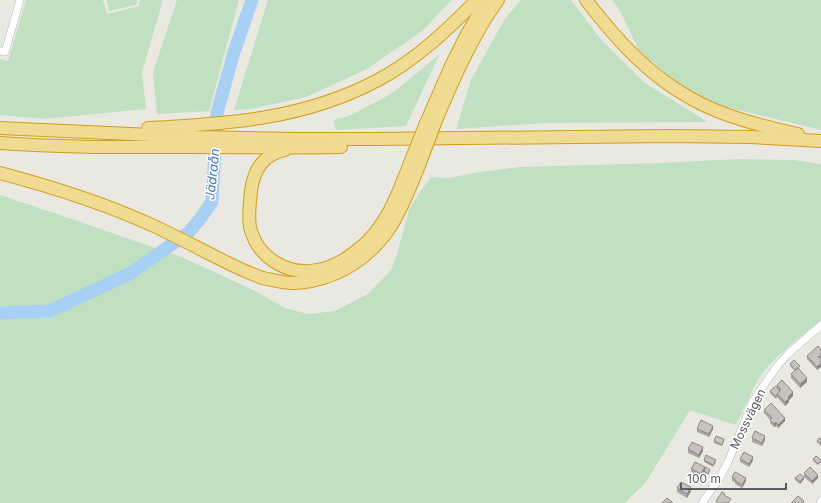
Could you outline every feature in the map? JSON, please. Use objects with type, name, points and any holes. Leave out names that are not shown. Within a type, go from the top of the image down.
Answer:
[{"type":"highway","points":[[0,143],[65,146],[147,147],[196,136],[244,121],[284,114],[326,103],[379,80],[401,66],[444,32],[477,0]]},
{"type":"highway","points":[[0,173],[48,186],[95,202],[146,223],[263,278],[294,283],[320,279],[335,274],[367,254],[380,242],[391,226],[407,195],[415,163],[451,66],[470,28],[487,0]]},
{"type":"highway","points":[[430,123],[475,37],[498,0]]},
{"type":"highway","points":[[586,0],[617,38],[645,67],[676,90],[716,111],[771,128],[821,140]]},
{"type":"highway","points":[[0,128],[65,132],[196,136],[298,148],[669,143],[753,144],[821,148]]},
{"type":"highway","points":[[240,142],[670,136],[821,140]]},
{"type":"highway","points":[[298,148],[280,151],[268,156],[262,162],[256,172],[252,186],[249,215],[250,227],[254,238],[267,257],[296,271],[318,270],[331,266],[361,248],[373,236],[383,222],[415,163]]},
{"type":"street","points":[[3,52],[20,0]]},
{"type":"street","name":"Mossvägen","points":[[702,503],[719,479],[728,462],[752,404],[761,389],[788,354],[821,325]]},
{"type":"green space","points":[[26,0],[103,0],[107,14],[139,6],[140,0],[163,0],[142,72],[146,109],[45,119],[0,115],[0,59],[8,61]]},
{"type":"green space","points":[[107,0],[137,0],[136,5],[109,11]]},
{"type":"green space","points":[[177,0],[239,0],[209,111],[157,114],[153,72]]},
{"type":"green space","points":[[268,0],[452,0],[422,31],[367,69],[306,97],[251,109],[234,110]]},
{"type":"green space","points":[[521,0],[571,0],[603,42],[645,83],[708,122],[545,123],[456,129],[471,80],[504,20]]},
{"type":"green space","points":[[612,0],[821,0],[821,130],[722,106],[683,88],[639,50],[619,9]]},
{"type":"green space","points":[[439,55],[406,126],[336,130],[333,120],[349,116],[391,94]]},
{"type":"green space","points":[[739,159],[794,160],[821,164],[821,320],[770,364],[757,381],[736,425],[690,410],[646,482],[625,503],[0,503],[0,195],[184,258],[253,290],[285,308],[308,314],[335,311],[368,294],[391,270],[409,210],[431,177],[449,178],[479,172],[520,167]]},
{"type":"building","points":[[818,346],[821,350],[821,354],[818,357],[821,359],[821,363],[817,367],[807,356]]},
{"type":"building","points":[[794,360],[800,366],[795,370],[790,364]]},
{"type":"building","points":[[798,368],[807,378],[800,384],[791,374]]},
{"type":"building","points":[[782,380],[793,392],[788,397],[789,399],[785,402],[777,394],[781,390],[777,385]]},
{"type":"building","points":[[776,386],[780,391],[776,397],[770,391]]},
{"type":"building","points":[[771,403],[785,418],[778,425],[776,422],[774,424],[770,420],[772,418],[764,410]]},
{"type":"building","points":[[701,420],[713,426],[709,434],[697,429]]},
{"type":"building","points":[[755,431],[765,436],[762,443],[752,438]]},
{"type":"building","points":[[716,436],[724,439],[722,445],[714,441]]},
{"type":"building","points":[[819,438],[821,439],[821,444],[817,441]]},
{"type":"building","points":[[692,442],[703,447],[699,455],[688,449]]},
{"type":"building","points":[[744,452],[753,457],[749,464],[740,459]]},
{"type":"building","points":[[706,455],[716,460],[713,465],[704,460]]},
{"type":"building","points":[[816,456],[821,460],[818,464],[813,459]]},
{"type":"building","points":[[695,462],[705,467],[701,474],[691,469]]},
{"type":"building","points":[[706,467],[710,470],[708,474],[704,471]]},
{"type":"building","points":[[810,467],[818,475],[812,481],[804,473]]},
{"type":"building","points":[[735,472],[746,478],[742,485],[735,481],[732,477]]},
{"type":"building","points":[[800,474],[804,477],[800,482],[795,478]]},
{"type":"building","points":[[681,482],[691,487],[687,494],[677,488]]},
{"type":"building","points":[[722,492],[731,499],[728,503],[719,503],[716,501]]},
{"type":"building","points":[[798,496],[804,501],[802,503],[791,503]]},
{"type":"building","points":[[667,498],[673,503],[662,503]]},
{"type":"waterway","name":"Jädraån","points":[[0,313],[50,311],[131,273],[188,233],[200,219],[212,202],[217,113],[234,52],[252,0]]}]
